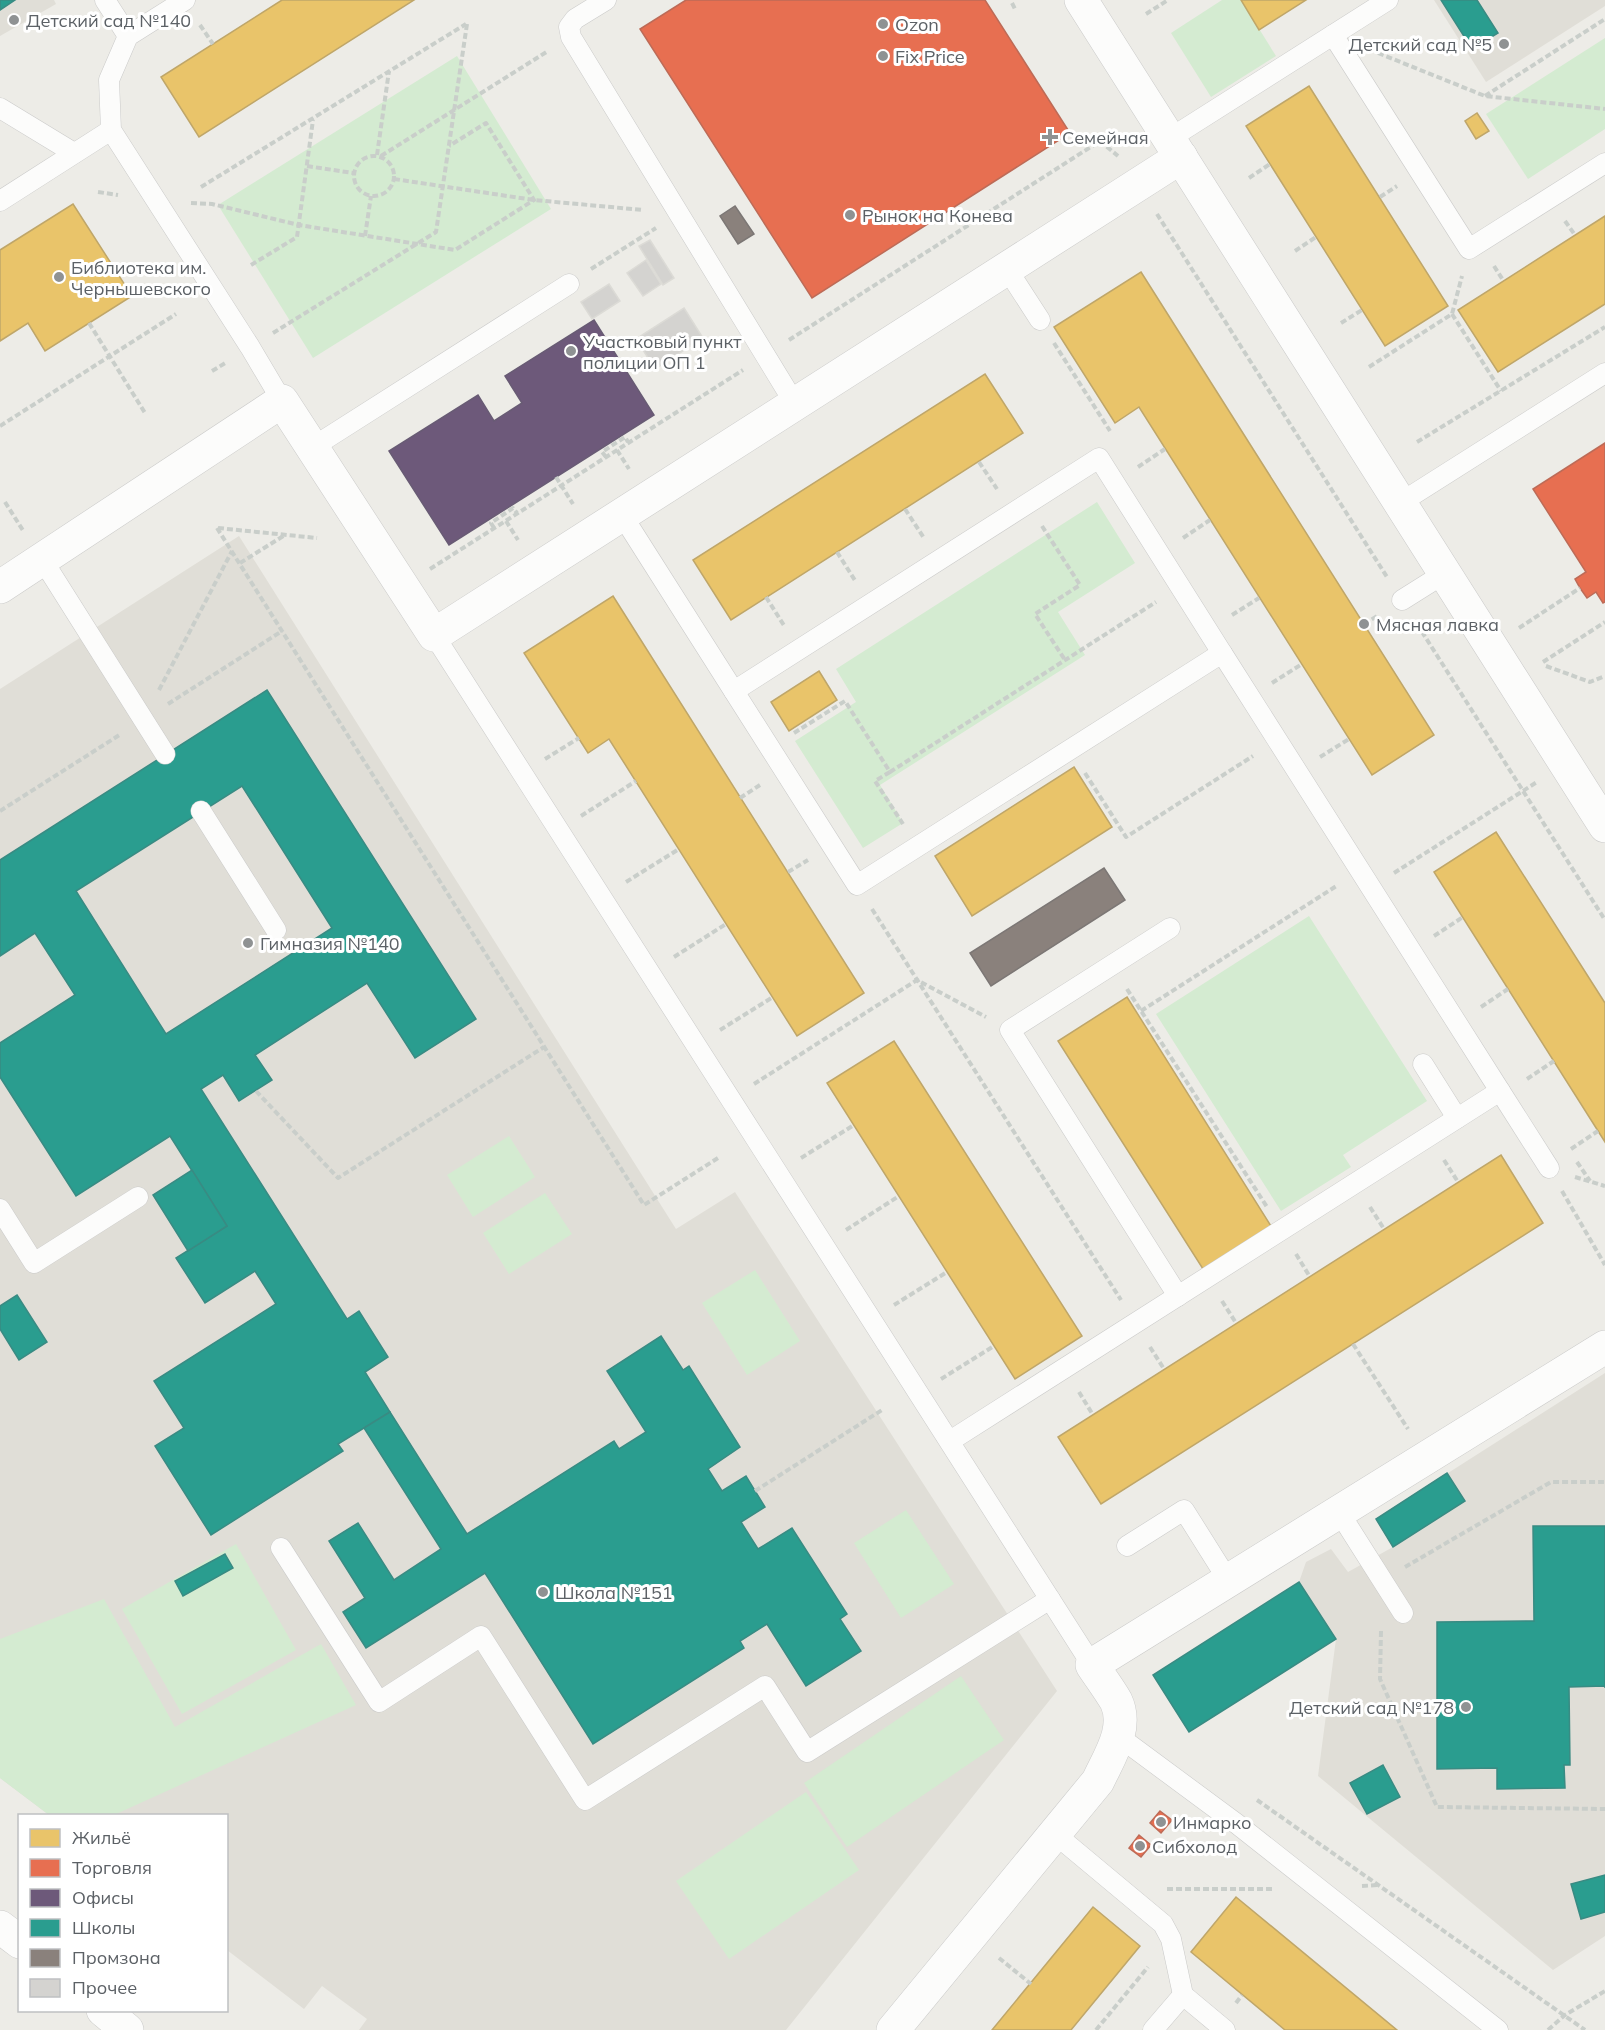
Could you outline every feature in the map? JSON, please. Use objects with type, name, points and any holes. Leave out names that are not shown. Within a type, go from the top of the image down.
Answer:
[{"type":"street","points":[[1081,0],[1605,826]]},
{"type":"street","points":[[0,587],[282,401],[434,635],[1007,269],[1130,171],[1175,148]]},
{"type":"street","points":[[893,2030],[1098,1781],[1118,1736],[1120,1722],[1117,1703],[1092,1665],[1605,1347]]},
{"type":"street","points":[[0,1927],[18,1940]]},
{"type":"street","points":[[105,2012],[127,2030]]},
{"type":"lane","points":[[105,0],[128,36]]},
{"type":"lane","points":[[185,0],[128,36],[109,80],[111,130],[282,401]]},
{"type":"lane","points":[[606,0],[575,19],[569,27],[571,37],[795,404]]},
{"type":"lane","points":[[1175,148],[1333,35],[1388,0]]},
{"type":"lane","points":[[1333,35],[1469,249],[1605,163]]},
{"type":"lane","points":[[0,108],[74,153]]},
{"type":"lane","points":[[0,201],[111,130]]},
{"type":"lane","points":[[1007,269],[1040,320]]},
{"type":"lane","points":[[313,447],[569,284]]},
{"type":"lane","points":[[1400,503],[1605,373]]},
{"type":"lane","points":[[734,691],[1098,459],[1549,1168]]},
{"type":"lane","points":[[622,514],[857,885],[1222,653]]},
{"type":"lane","points":[[42,559],[165,754]]},
{"type":"lane","points":[[1402,600],[1445,573]]},
{"type":"lane","points":[[434,635],[1092,1665]]},
{"type":"lane","points":[[201,811],[276,930]]},
{"type":"lane","points":[[1170,928],[1010,1030],[1178,1296]]},
{"type":"lane","points":[[1423,1064],[1457,1118]]},
{"type":"lane","points":[[950,1441],[1500,1091]]},
{"type":"lane","points":[[0,1209],[34,1263],[138,1197]]},
{"type":"lane","points":[[1126,1546],[1184,1510],[1228,1580]]},
{"type":"lane","points":[[1339,1512],[1403,1613]]},
{"type":"lane","points":[[281,1548],[379,1702],[481,1636],[585,1800],[765,1686],[807,1752],[1050,1599]]},
{"type":"lane","points":[[1118,1736],[1237,1824],[1498,2030]]},
{"type":"lane","points":[[1054,1834],[1163,1924],[1171,1939],[1183,1995],[1225,2030]]},
{"type":"lane","points":[[1153,2030],[1183,1995]]},
{"type":"path","points":[[1146,14],[1168,0]]},
{"type":"path","points":[[1012,3],[1015,9]]},
{"type":"path","points":[[196,19],[213,44]]},
{"type":"path","points":[[1485,96],[1605,19]]},
{"type":"path","points":[[201,187],[467,24],[436,232],[212,371]]},
{"type":"path","points":[[1333,35],[1485,96],[1605,109]]},
{"type":"path","points":[[379,156],[392,165],[394,179],[388,190],[377,196],[370,196],[360,190],[353,179],[353,173],[359,161],[364,157],[379,156],[571,37]]},
{"type":"path","points":[[379,156],[389,71]]},
{"type":"path","points":[[251,265],[297,237],[313,119]]},
{"type":"path","points":[[448,146],[486,123],[534,200]]},
{"type":"path","points":[[1100,141],[1130,171],[1605,920]]},
{"type":"path","points":[[1249,178],[1270,164]]},
{"type":"path","points":[[307,166],[353,173]]},
{"type":"path","points":[[394,179],[534,200],[679,213]]},
{"type":"path","points":[[1380,197],[1406,180]]},
{"type":"path","points":[[98,192],[157,201],[212,204],[299,225],[454,250],[534,200]]},
{"type":"path","points":[[365,236],[370,196]]},
{"type":"path","points":[[569,284],[679,213]]},
{"type":"path","points":[[1295,251],[1316,237]]},
{"type":"path","points":[[1369,367],[1452,314],[1469,249]]},
{"type":"path","points":[[1341,323],[1362,310]]},
{"type":"path","points":[[0,426],[176,314]]},
{"type":"path","points":[[1452,314],[1501,391]]},
{"type":"path","points":[[1040,320],[1108,428]]},
{"type":"path","points":[[89,323],[145,413]]},
{"type":"path","points":[[1417,442],[1605,327]]},
{"type":"path","points":[[606,457],[603,452],[613,443],[625,437],[628,442]]},
{"type":"path","points":[[1134,469],[1165,449]]},
{"type":"path","points":[[979,462],[1001,496]]},
{"type":"path","points":[[556,477],[561,485]]},
{"type":"path","points":[[494,528],[491,523],[501,514],[513,508],[517,513]]},
{"type":"path","points":[[905,509],[927,543]]},
{"type":"path","points":[[1179,540],[1210,520]]},
{"type":"path","points":[[1032,530],[1041,525],[1080,585],[1035,614],[1065,660]]},
{"type":"path","points":[[317,538],[218,528],[644,1205],[718,1158]]},
{"type":"path","points":[[240,563],[285,534]]},
{"type":"path","points":[[143,720],[232,552]]},
{"type":"path","points":[[837,552],[859,586]]},
{"type":"path","points":[[917,847],[875,781],[1180,586]]},
{"type":"path","points":[[1518,628],[1580,588]]},
{"type":"path","points":[[766,597],[788,632]]},
{"type":"path","points":[[1228,618],[1259,598]]},
{"type":"path","points":[[1605,622],[1540,664],[1590,682],[1605,676]]},
{"type":"path","points":[[1270,684],[1302,664]]},
{"type":"path","points":[[770,748],[844,701],[890,772]]},
{"type":"path","points":[[545,760],[579,738]]},
{"type":"path","points":[[1318,759],[1349,739]]},
{"type":"path","points":[[1071,749],[1126,837],[1277,740]]},
{"type":"path","points":[[1371,888],[1565,764]]},
{"type":"path","points":[[581,816],[636,781]]},
{"type":"path","points":[[624,884],[679,849]]},
{"type":"path","points":[[1141,1011],[1360,871]]},
{"type":"path","points":[[857,885],[1164,1369]]},
{"type":"path","points":[[1434,936],[1463,917]]},
{"type":"path","points":[[672,959],[726,924]]},
{"type":"path","points":[[1112,965],[1154,1035],[1310,1276]]},
{"type":"path","points":[[730,1099],[917,980]]},
{"type":"path","points":[[917,980],[1010,1030]]},
{"type":"path","points":[[1479,1008],[1508,989]]},
{"type":"path","points":[[717,1032],[773,996]]},
{"type":"path","points":[[256,1091],[338,1178],[544,1047]]},
{"type":"path","points":[[1525,1080],[1554,1061]]},
{"type":"path","points":[[798,1160],[854,1125]]},
{"type":"path","points":[[1569,1150],[1598,1131]]},
{"type":"path","points":[[1442,1157],[1458,1182]]},
{"type":"path","points":[[1549,1168],[1605,1186]]},
{"type":"path","points":[[1549,1168],[1605,1265]]},
{"type":"path","points":[[844,1231],[899,1196]]},
{"type":"path","points":[[1368,1204],[1384,1229]]},
{"type":"path","points":[[892,1307],[947,1272]]},
{"type":"path","points":[[1220,1298],[1236,1323]]},
{"type":"path","points":[[1353,1344],[1426,1458]]},
{"type":"path","points":[[939,1381],[994,1346]]},
{"type":"path","points":[[1077,1389],[1093,1415]]},
{"type":"path","points":[[755,1491],[882,1410]]},
{"type":"path","points":[[1605,1482],[1551,1482],[1383,1581],[1380,1678],[1437,1807],[1605,1809]]},
{"type":"path","points":[[1252,1797],[1585,2030]]},
{"type":"path","points":[[1120,1888],[1320,1889],[1379,1885]]},
{"type":"path","points":[[1096,2030],[1171,1939]]},
{"type":"path","points":[[997,1956],[1031,1984]]},
{"type":"path","points":[[1548,2030],[1565,2015],[1605,1991]]},
{"type":"shaded area","name":"Детский сад №140","points":[[0,0],[54,0],[56,4],[0,36]]},
{"type":"shaded area","name":"Детский сад №5","points":[[1434,0],[1605,0],[1605,6],[1486,82]]},
{"type":"shaded area","points":[[239,536],[676,1229],[735,1192],[1057,1691],[786,2030],[359,2030],[367,2019],[322,1986],[304,2009],[228,1951],[228,1814],[48,1814],[0,1778],[0,689]]},
{"type":"shaded area","name":"Детский сад №178","points":[[1605,1373],[1605,1936],[1553,1970],[1318,1776],[1336,1639],[1299,1582],[1306,1562],[1331,1549],[1348,1572],[1393,1547],[1376,1519]]},
{"type":"green space","points":[[1222,0],[1241,0],[1276,56],[1211,97],[1171,33]]},
{"type":"green space","points":[[1605,38],[1605,129],[1528,179],[1486,114]]},
{"type":"green space","points":[[457,56],[551,209],[313,358],[218,205]]},
{"type":"green space","points":[[1097,502],[1135,563],[1058,612],[1085,655],[880,785],[903,823],[863,848],[795,741],[856,702],[836,669]]},
{"type":"green space","points":[[1309,916],[1427,1101],[1343,1155],[1351,1167],[1281,1211],[1156,1014]]},
{"type":"green space","points":[[509,1136],[535,1177],[473,1217],[447,1175]]},
{"type":"green space","points":[[545,1193],[572,1234],[509,1274],[483,1233]]},
{"type":"green space","points":[[755,1270],[800,1341],[747,1375],[702,1303]]},
{"type":"green space","points":[[906,1510],[954,1584],[901,1618],[854,1543]]},
{"type":"green space","points":[[236,1544],[296,1650],[182,1714],[122,1609]]},
{"type":"green space","points":[[104,1599],[175,1727],[321,1644],[356,1705],[116,1814],[48,1814],[0,1778],[0,1639]]},
{"type":"green space","points":[[961,1676],[1004,1740],[847,1847],[804,1783]]},
{"type":"green space","points":[[806,1792],[859,1870],[729,1959],[676,1881]]},
{"type":"building: Жильё","points":[[282,0],[414,0],[199,137],[161,77]]},
{"type":"building: Жильё","points":[[1241,0],[1306,0],[1259,30]]},
{"type":"building: Жильё","points":[[1309,86],[1448,306],[1385,346],[1246,126]]},
{"type":"building: Жильё","points":[[1477,113],[1489,131],[1476,139],[1465,121]]},
{"type":"building: Жильё","points":[[73,204],[132,296],[45,351],[28,323],[0,341],[0,250]]},
{"type":"building: Жильё","points":[[1605,216],[1605,304],[1498,372],[1458,310]]},
{"type":"building: Жильё","points":[[1141,272],[1434,735],[1372,775],[1139,407],[1115,423],[1054,327]]},
{"type":"building: Жильё","points":[[985,374],[1023,433],[731,620],[693,560]]},
{"type":"building: Жильё","points":[[613,596],[864,993],[797,1036],[609,739],[588,753],[524,653]]},
{"type":"building: Жильё","points":[[819,671],[837,700],[789,731],[771,702]]},
{"type":"building: Жильё","points":[[1074,767],[1112,827],[972,916],[935,856]]},
{"type":"building: Жильё","points":[[1496,832],[1605,1003],[1605,1142],[1434,872]]},
{"type":"building: Жильё","points":[[1127,997],[1271,1226],[1203,1269],[1058,1041]]},
{"type":"building: Жильё","points":[[894,1041],[1082,1336],[1015,1379],[827,1083]]},
{"type":"building: Жильё","points":[[1501,1155],[1543,1223],[1101,1504],[1058,1437]]},
{"type":"building: Жильё","points":[[1236,1897],[1397,2030],[1285,2030],[1191,1952]]},
{"type":"building: Жильё","points":[[1093,1907],[1140,1946],[1071,2030],[992,2030]]},
{"type":"building: Торговля","name":"Рынок на Конева","points":[[686,0],[985,0],[1070,133],[812,298],[640,29]]},
{"type":"building: Торговля","points":[[1605,443],[1605,602],[1603,603],[1596,592],[1587,598],[1580,588],[1575,579],[1586,572],[1533,489]]},
{"type":"building: Торговля","name":"Инмарко","points":[[1160,1811],[1172,1820],[1161,1833],[1150,1823]]},
{"type":"building: Торговля","name":"Сибхолод","points":[[1139,1835],[1151,1845],[1141,1857],[1129,1848]]},
{"type":"building: Офисы","points":[[594,320],[654,415],[449,545],[389,451],[478,395],[494,421],[522,403],[505,376]]},
{"type":"building: Школы","points":[[0,0],[15,0],[0,10]]},
{"type":"building: Школы","points":[[1441,0],[1477,0],[1498,33],[1472,49]]},
{"type":"building: Школы","points":[[267,690],[476,1019],[415,1058],[367,983],[255,1055],[272,1080],[239,1101],[223,1075],[201,1089],[347,1319],[359,1311],[388,1357],[365,1372],[390,1412],[338,1444],[343,1451],[211,1535],[155,1446],[184,1428],[154,1381],[276,1304],[255,1271],[205,1303],[176,1258],[227,1226],[170,1136],[76,1196],[0,1077],[0,1043],[75,995],[35,933],[0,956],[0,860]],"holes":[[[242,786],[332,928],[166,1034],[76,891]]]},
{"type":"building: Школы","points":[[192,1170],[227,1226],[188,1251],[153,1195]]},
{"type":"building: Школы","points":[[17,1295],[47,1342],[19,1360],[0,1329],[0,1306]]},
{"type":"building: Школы","points":[[661,1336],[683,1370],[689,1366],[740,1447],[708,1469],[722,1491],[746,1476],[765,1507],[741,1522],[758,1549],[792,1528],[847,1614],[840,1619],[861,1651],[806,1686],[767,1624],[740,1641],[744,1648],[593,1744],[485,1573],[366,1648],[343,1612],[365,1598],[329,1541],[358,1523],[394,1580],[441,1549],[364,1428],[390,1412],[467,1534],[614,1441],[619,1449],[646,1432],[607,1371]]},
{"type":"building: Школы","points":[[1447,1473],[1465,1501],[1393,1547],[1376,1519]]},
{"type":"building: Школы","points":[[1533,1526],[1605,1526],[1605,1686],[1569,1687],[1570,1765],[1564,1765],[1565,1788],[1497,1789],[1497,1768],[1437,1769],[1437,1622],[1534,1621]]},
{"type":"building: Школы","points":[[225,1554],[233,1568],[183,1596],[175,1581]]},
{"type":"building: Школы","points":[[1299,1582],[1336,1639],[1189,1732],[1153,1675]]},
{"type":"building: Школы","points":[[1383,1765],[1400,1797],[1367,1814],[1350,1783]]},
{"type":"building: Школы","points":[[1605,1875],[1605,1912],[1581,1919],[1571,1884]]},
{"type":"building: Промзона","points":[[735,206],[754,234],[738,244],[720,216]]},
{"type":"building: Промзона","points":[[1104,868],[1125,900],[991,986],[970,953]]},
{"type":"building: Прочее","points":[[650,240],[674,278],[663,285],[639,246]]},
{"type":"building: Прочее","points":[[646,260],[661,284],[643,296],[627,273]]},
{"type":"building: Прочее","points":[[609,284],[620,301],[592,319],[581,302]]},
{"type":"building: Прочее","points":[[684,308],[703,338],[655,369],[636,339]]},
{"type":"place","name":"Детский сад №140","points":[[14,20]]},
{"type":"place","name":"Ozon","points":[[883,24]]},
{"type":"place","name":"Детский сад №5","points":[[1504,44]]},
{"type":"place","name":"Fix Price","points":[[883,56]]},
{"type":"place","name":"Семейная","points":[[1050,137]]},
{"type":"place","name":"Рынок на Конева","points":[[850,215]]},
{"type":"place","name":"Библиотека им. Чернышевского","points":[[59,277]]},
{"type":"place","name":"Участковый пункт полиции ОП 1","points":[[571,351]]},
{"type":"place","name":"Мясная лавка","points":[[1364,624]]},
{"type":"place","name":"Гимназия №140","points":[[248,943]]},
{"type":"place","name":"Школа №151","points":[[543,1592]]},
{"type":"place","name":"Детский сад №178","points":[[1466,1707]]},
{"type":"place","name":"Инмарко","points":[[1161,1822]]},
{"type":"place","name":"Сибхолод","points":[[1140,1846]]}]
